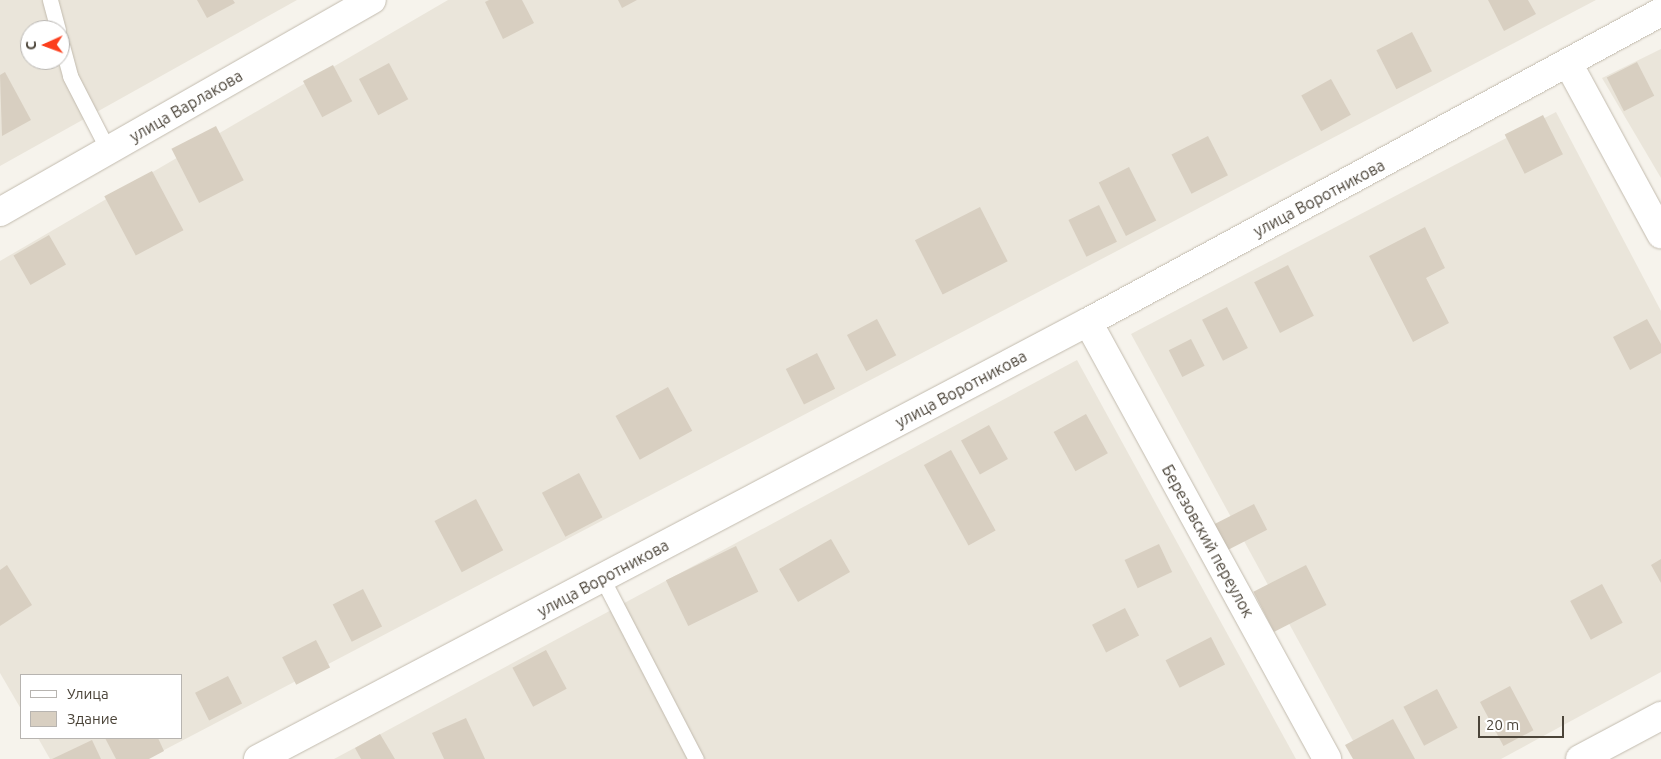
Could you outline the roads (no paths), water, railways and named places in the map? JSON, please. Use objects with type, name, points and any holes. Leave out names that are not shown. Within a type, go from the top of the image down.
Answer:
[{"type":"street","name":"улица Варлакова","points":[[0,212],[372,0]]},
{"type":"street","name":"улица Воротникова","points":[[258,759],[1088,322],[1661,12]]},
{"type":"street","points":[[1568,64],[1661,234]]},
{"type":"street","name":"Березовский переулок","points":[[1088,322],[1327,759]]},
{"type":"street","points":[[1580,759],[1661,716]]},
{"type":"lane","points":[[50,0],[55,20]]},
{"type":"lane","points":[[68,70],[108,150]]},
{"type":"lane","points":[[602,578],[696,759]]}]
